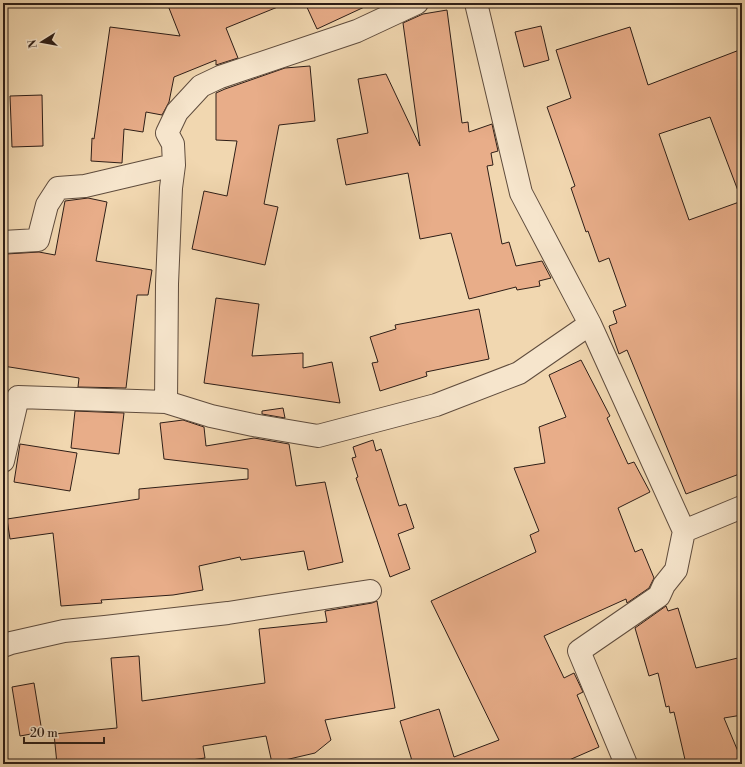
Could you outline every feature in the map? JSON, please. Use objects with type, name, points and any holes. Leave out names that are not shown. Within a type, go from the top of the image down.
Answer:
[{"type":"street","points":[[166,402],[171,188],[174,165],[173,144],[166,133],[177,112],[201,86],[220,77],[357,31],[417,3]]},
{"type":"street","points":[[476,3],[521,193],[590,324],[684,531],[676,570],[664,586],[659,596],[579,651],[626,764]]},
{"type":"street","points":[[3,242],[38,240],[47,205],[58,188],[85,186],[174,165]]},
{"type":"street","points":[[3,461],[18,397],[166,402],[211,416],[318,436],[436,405],[519,373],[590,324]]},
{"type":"street","points":[[684,531],[742,507]]},
{"type":"street","points":[[3,646],[11,642],[64,631],[105,628],[228,613],[370,591]]},
{"type":"building","points":[[167,3],[285,4],[226,28],[238,58],[216,65],[216,60],[174,77],[169,102],[162,115],[146,112],[143,132],[124,129],[122,163],[91,161],[92,138],[94,139],[110,27],[180,36]]},
{"type":"building","points":[[305,3],[373,3],[317,29]]},
{"type":"building","points":[[447,10],[462,123],[468,122],[469,132],[492,124],[498,151],[491,153],[493,165],[487,166],[502,244],[509,242],[516,266],[542,261],[551,278],[539,281],[540,286],[517,290],[516,287],[469,299],[451,233],[420,239],[408,173],[346,185],[337,139],[368,133],[358,79],[386,74],[420,146],[403,23],[423,14]]},
{"type":"building","points":[[541,26],[549,60],[524,67],[515,32]]},
{"type":"building","points":[[630,27],[648,85],[742,49],[742,195],[740,196],[710,117],[659,134],[689,220],[742,201],[742,473],[686,494],[627,350],[619,354],[609,326],[617,323],[613,311],[626,306],[609,258],[599,262],[588,231],[586,232],[571,188],[575,186],[547,107],[571,98],[556,50]]},
{"type":"building","points":[[310,66],[315,121],[279,125],[264,204],[278,207],[265,265],[192,249],[204,191],[227,196],[237,141],[216,140],[216,93],[285,68]]},
{"type":"building","points":[[42,95],[43,146],[12,147],[10,96]]},
{"type":"building","points":[[88,198],[107,202],[96,261],[152,270],[148,295],[137,295],[126,388],[78,387],[79,378],[3,366],[3,278],[6,254],[39,252],[55,255],[65,201]]},
{"type":"building","points":[[216,298],[259,304],[252,356],[303,353],[303,368],[332,362],[340,403],[204,383]]},
{"type":"building","points":[[479,309],[489,359],[426,372],[427,376],[380,391],[372,363],[378,362],[370,337],[396,329],[395,325]]},
{"type":"building","points":[[581,360],[610,416],[607,418],[628,464],[634,462],[650,492],[618,508],[635,552],[642,549],[654,578],[649,588],[627,603],[626,599],[544,636],[564,678],[574,673],[583,692],[577,695],[599,747],[560,764],[413,764],[400,721],[439,709],[454,757],[499,740],[431,601],[536,552],[530,535],[539,531],[514,468],[545,463],[539,427],[566,417],[549,375]]},
{"type":"building","points":[[283,408],[285,418],[262,414],[262,411]]},
{"type":"building","points":[[75,411],[124,413],[119,454],[71,448]]},
{"type":"building","points":[[183,420],[204,427],[206,446],[254,438],[289,444],[296,486],[325,482],[343,562],[308,570],[304,551],[241,560],[240,557],[199,566],[203,590],[173,595],[101,600],[102,603],[61,606],[53,533],[10,539],[7,519],[139,499],[139,489],[248,479],[248,469],[164,459],[160,423]]},
{"type":"building","points":[[373,440],[376,451],[381,449],[399,506],[406,504],[414,528],[398,534],[410,569],[390,577],[356,478],[358,477],[352,458],[356,457],[353,447]]},
{"type":"building","points":[[20,444],[77,453],[70,491],[14,482]]},
{"type":"building","points":[[377,601],[395,708],[325,720],[331,740],[315,753],[272,763],[266,736],[203,746],[205,758],[164,764],[57,764],[54,734],[117,728],[111,658],[139,656],[142,701],[265,683],[259,629],[327,622],[325,611]]},
{"type":"building","points":[[666,606],[668,611],[678,608],[696,668],[742,657],[742,715],[724,718],[742,764],[686,764],[674,712],[670,713],[669,706],[666,707],[658,673],[649,676],[635,628]]},
{"type":"building","points":[[34,683],[42,732],[20,736],[12,687]]}]
